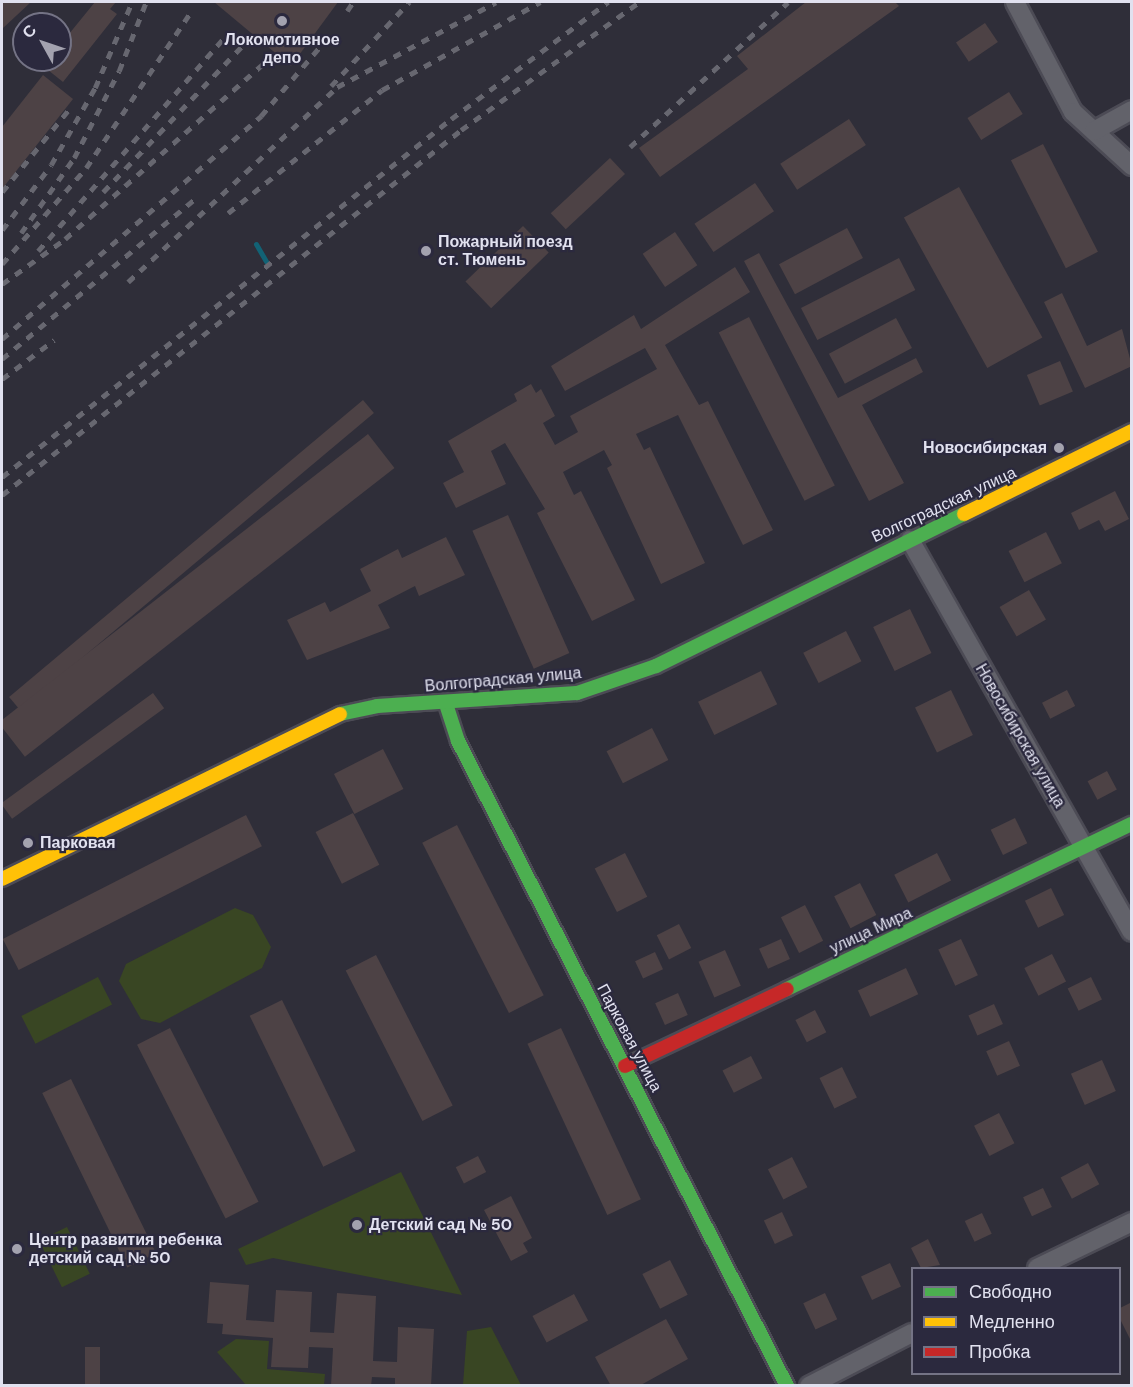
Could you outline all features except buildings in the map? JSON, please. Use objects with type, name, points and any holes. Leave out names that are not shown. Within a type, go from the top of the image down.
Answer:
[{"type":"street","points":[[1015,2],[1073,112],[1131,166]]},
{"type":"street","points":[[1094,131],[1131,111]]},
{"type":"street","name":"Волгоградская улица","points":[[2,879],[327,717],[377,706],[446,704],[577,693],[620,680],[1131,430]]},
{"type":"street","name":"Новосибирская улица","points":[[910,540],[1131,932]]},
{"type":"street","name":"Парковая улица","points":[[446,704],[458,741],[787,1386]]},
{"type":"street","name":"улица Мира","points":[[625,1066],[1084,849],[1131,824]]},
{"type":"street","points":[[1041,1267],[1131,1222]]},
{"type":"street","points":[[809,1386],[911,1334]]},
{"type":"green space","points":[[235,908],[253,915],[271,947],[262,968],[160,1023],[141,1019],[119,981],[126,964]]},
{"type":"green space","points":[[98,977],[112,1005],[35,1044],[21,1016]]},
{"type":"green space","points":[[401,1172],[462,1295],[273,1258],[246,1265],[238,1249]]},
{"type":"green space","points":[[67,1227],[90,1274],[62,1287],[39,1241]]},
{"type":"green space","points":[[491,1327],[521,1385],[463,1385],[467,1331]]},
{"type":"green space","points":[[236,1339],[269,1341],[267,1369],[325,1374],[324,1385],[246,1385],[217,1352]]},
{"type":"waterway","points":[[256,244],[266,261]]},
{"type":"railway","points":[[2,230],[51,165],[95,88],[132,2]]},
{"type":"railway","points":[[21,233],[74,158],[119,71],[146,2]]},
{"type":"railway","points":[[347,11],[353,2]]},
{"type":"railway","points":[[331,86],[409,2]]},
{"type":"railway","points":[[128,282],[337,87],[496,2]]},
{"type":"railway","points":[[228,213],[382,90],[540,2]]},
{"type":"railway","points":[[2,477],[451,119],[608,2]]},
{"type":"railway","points":[[2,495],[461,130],[639,2]]},
{"type":"railway","points":[[630,147],[788,2]]},
{"type":"railway","points":[[2,264],[86,168],[192,10]]},
{"type":"railway","points":[[2,339],[261,116],[329,36]]},
{"type":"railway","points":[[38,251],[224,38]]},
{"type":"railway","points":[[103,192],[244,44]]},
{"type":"railway","points":[[2,284],[65,239],[265,62]]},
{"type":"railway","points":[[2,192],[70,108]]},
{"type":"railway","points":[[2,359],[198,196]]},
{"type":"railway","points":[[2,379],[54,340]]},
{"type":"traffic: fast","points":[[340,714],[377,706],[577,693],[656,666],[964,514]]},
{"type":"traffic: fast","points":[[446,704],[458,741],[787,1386]]},
{"type":"traffic: fast","points":[[787,989],[1132,824]]},
{"type":"traffic: slow","points":[[964,514],[1132,431]]},
{"type":"traffic: slow","points":[[2,879],[340,714]]},
{"type":"traffic: jam","points":[[625,1066],[787,989]]},
{"type":"place","name":"Локомотивное депо","points":[[282,21]]},
{"type":"place","name":"Пожарный поезд ст. Тюмень","points":[[426,251]]},
{"type":"place","name":"Новосибирская","points":[[1059,448]]},
{"type":"place","name":"Парковая","points":[[28,843]]},
{"type":"place","name":"Детский сад № 50","points":[[357,1225]]},
{"type":"place","name":"Центр развития ребенка детский сад № 50","points":[[17,1249]]}]
